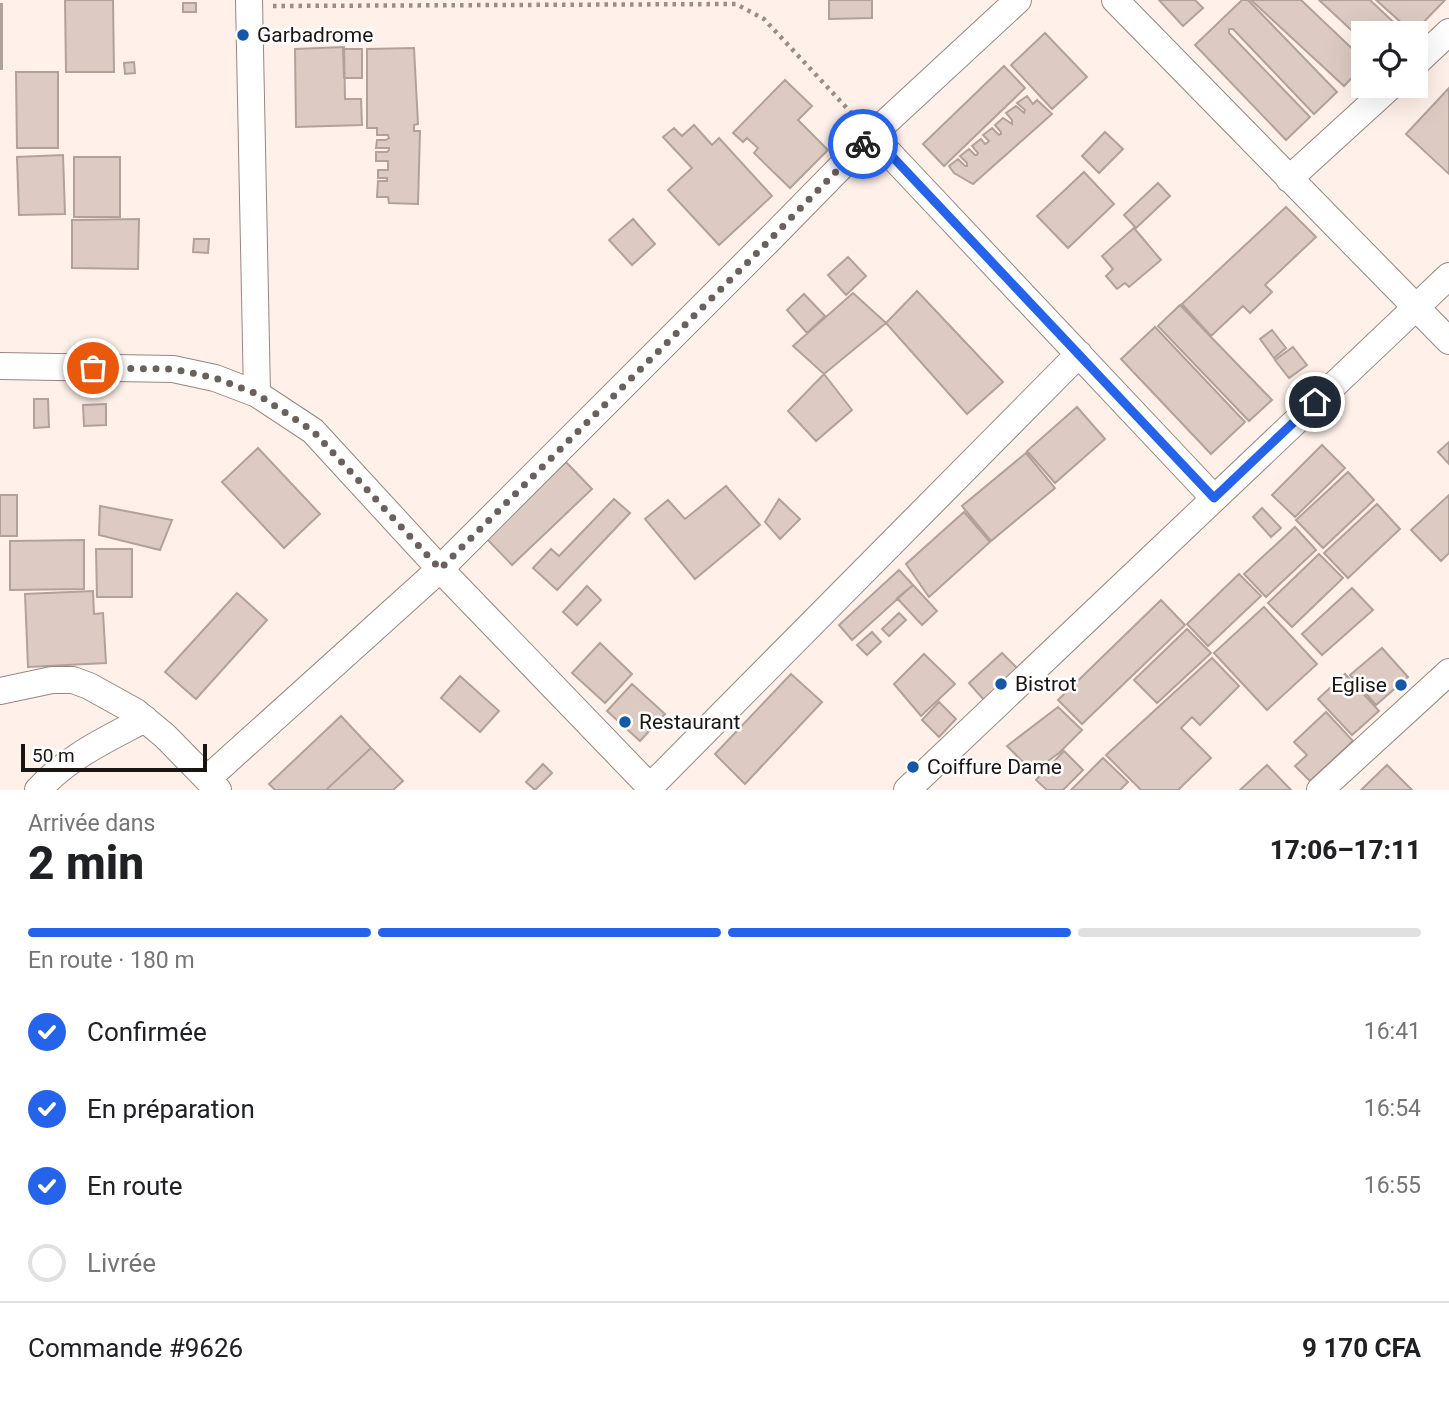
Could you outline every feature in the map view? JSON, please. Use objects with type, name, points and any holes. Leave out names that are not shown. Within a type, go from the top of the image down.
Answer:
[{"type":"street","points":[[0,691],[52,680],[73,680],[89,686],[145,719],[213,784],[440,569],[872,135],[1018,0]]},
{"type":"street","points":[[1115,0],[1449,341]]},
{"type":"street","points":[[249,3],[257,394]]},
{"type":"street","points":[[1428,51],[1449,32]]},
{"type":"street","points":[[1289,179],[1378,98]]},
{"type":"street","points":[[872,135],[1214,498]]},
{"type":"street","points":[[907,790],[1449,276]]},
{"type":"street","points":[[0,366],[173,369],[215,378],[257,394],[313,431],[440,569],[652,788],[1079,354]]},
{"type":"street","points":[[1320,790],[1449,672]]},
{"type":"street","points":[[38,790],[78,754],[145,719]]},
{"type":"path","points":[[249,3],[736,4],[764,19],[872,135]]},
{"type":"building","points":[[65,0],[113,0],[114,72],[66,72]]},
{"type":"building","points":[[829,0],[872,0],[872,18],[829,19]]},
{"type":"building","points":[[1159,0],[1195,0],[1203,8],[1183,26]]},
{"type":"building","points":[[1242,0],[1248,0],[1337,92],[1314,114],[1233,29],[1229,29],[1229,33],[1310,117],[1286,140],[1195,45]]},
{"type":"building","points":[[1251,0],[1301,0],[1351,48],[1351,79],[1344,86]]},
{"type":"building","points":[[1319,0],[1370,0],[1392,21],[1351,21],[1351,30]]},
{"type":"building","points":[[1376,0],[1445,0],[1425,21],[1400,21]]},
{"type":"building","points":[[183,3],[196,3],[196,12],[183,12]]},
{"type":"building","points":[[2,4],[2,69],[0,69]]},
{"type":"building","points":[[1045,33],[1087,77],[1052,109],[1011,65]]},
{"type":"building","points":[[344,47],[345,99],[361,99],[362,125],[296,127],[295,49]]},
{"type":"building","points":[[414,48],[418,124],[414,125],[414,131],[420,131],[418,204],[389,203],[388,197],[377,197],[378,181],[387,181],[387,178],[378,178],[378,170],[388,170],[388,161],[376,161],[376,152],[387,152],[389,148],[376,148],[377,140],[389,138],[388,135],[377,135],[377,128],[367,128],[367,49]]},
{"type":"building","points":[[343,49],[362,49],[362,78],[344,78]]},
{"type":"building","points":[[134,62],[135,73],[125,74],[124,63]]},
{"type":"building","points":[[1004,66],[1025,88],[944,166],[923,144]]},
{"type":"building","points":[[16,72],[58,72],[58,148],[17,148]]},
{"type":"building","points":[[785,80],[812,106],[798,120],[828,150],[790,188],[754,153],[758,148],[747,138],[743,142],[733,133]]},
{"type":"building","points":[[1449,88],[1449,174],[1406,134]]},
{"type":"building","points":[[1027,96],[1033,104],[1037,100],[1052,114],[973,184],[954,173],[949,166],[958,159],[967,166],[960,156],[969,149],[977,155],[972,146],[981,139],[985,144],[989,141],[983,135],[992,128],[1001,134],[995,125],[1003,118],[1012,124],[1006,113],[1016,106],[1024,113],[1025,110],[1017,103]]},
{"type":"building","points":[[694,125],[712,145],[719,138],[772,196],[719,245],[668,190],[692,168],[663,137],[674,128],[682,136]]},
{"type":"building","points":[[1105,132],[1123,149],[1099,173],[1082,156]]},
{"type":"building","points":[[63,155],[65,214],[19,215],[17,157]]},
{"type":"building","points":[[74,157],[120,157],[120,217],[74,217]]},
{"type":"building","points":[[1084,172],[1114,204],[1068,248],[1037,216]]},
{"type":"building","points":[[1158,183],[1170,196],[1136,228],[1124,215]]},
{"type":"building","points":[[1286,207],[1316,237],[1265,285],[1272,292],[1250,313],[1243,306],[1211,336],[1182,304]]},
{"type":"building","points":[[139,219],[138,269],[72,268],[72,220]]},
{"type":"building","points":[[633,219],[655,244],[632,265],[609,240]]},
{"type":"building","points":[[1134,228],[1161,260],[1129,287],[1125,283],[1117,289],[1106,276],[1113,269],[1102,256]]},
{"type":"building","points":[[194,239],[209,239],[208,253],[193,252]]},
{"type":"building","points":[[848,257],[866,276],[846,295],[828,275]]},
{"type":"building","points":[[917,291],[1003,382],[967,414],[886,323]]},
{"type":"building","points":[[853,293],[886,323],[824,374],[793,346]]},
{"type":"building","points":[[804,294],[825,316],[807,333],[787,310]]},
{"type":"building","points":[[1180,305],[1272,400],[1249,421],[1158,326]]},
{"type":"building","points":[[1155,327],[1245,422],[1211,454],[1121,359]]},
{"type":"building","points":[[1272,330],[1286,348],[1274,358],[1260,339]]},
{"type":"building","points":[[1293,347],[1307,365],[1289,378],[1275,360]]},
{"type":"building","points":[[824,374],[852,410],[816,441],[788,411]]},
{"type":"building","points":[[34,399],[48,399],[49,427],[34,428]]},
{"type":"building","points":[[106,404],[106,425],[84,426],[83,405]]},
{"type":"building","points":[[1077,407],[1105,439],[1055,483],[1027,451]]},
{"type":"building","points":[[1449,442],[1449,464],[1438,452]]},
{"type":"building","points":[[1322,445],[1345,468],[1295,517],[1272,495]]},
{"type":"building","points":[[258,448],[320,514],[284,548],[222,482]]},
{"type":"building","points":[[1026,453],[1055,488],[991,541],[962,506]]},
{"type":"building","points":[[566,462],[592,489],[512,565],[486,538]]},
{"type":"building","points":[[1348,472],[1374,500],[1323,548],[1296,520]]},
{"type":"building","points":[[726,486],[760,525],[695,579],[645,519],[668,500],[685,519]]},
{"type":"building","points":[[0,495],[17,495],[17,536],[0,536]]},
{"type":"building","points":[[1449,495],[1449,553],[1441,561],[1411,530]]},
{"type":"building","points":[[614,499],[630,513],[557,590],[533,568],[551,549],[559,556]]},
{"type":"building","points":[[779,499],[800,519],[780,539],[765,522]]},
{"type":"building","points":[[1377,504],[1400,529],[1348,578],[1324,553]]},
{"type":"building","points":[[100,506],[172,520],[160,550],[99,535]]},
{"type":"building","points":[[1262,508],[1281,528],[1271,537],[1253,517]]},
{"type":"building","points":[[964,512],[990,542],[929,597],[906,564]]},
{"type":"building","points":[[1295,527],[1316,550],[1266,597],[1244,574]]},
{"type":"building","points":[[84,540],[84,589],[10,590],[10,541]]},
{"type":"building","points":[[96,549],[132,549],[132,597],[97,597]]},
{"type":"building","points":[[1319,554],[1343,578],[1292,627],[1268,603]]},
{"type":"building","points":[[899,570],[913,585],[852,640],[839,625]]},
{"type":"building","points":[[1239,574],[1261,596],[1208,646],[1187,624]]},
{"type":"building","points":[[913,585],[937,611],[922,625],[897,598]]},
{"type":"building","points":[[587,586],[601,600],[577,625],[563,612]]},
{"type":"building","points":[[1352,588],[1373,610],[1322,655],[1302,634]]},
{"type":"building","points":[[93,591],[94,614],[103,613],[106,663],[28,667],[25,594]]},
{"type":"building","points":[[237,593],[267,620],[196,699],[165,672]]},
{"type":"building","points":[[1161,600],[1185,625],[1082,724],[1058,700]]},
{"type":"building","points":[[1264,607],[1317,664],[1267,710],[1214,653]]},
{"type":"building","points":[[899,613],[906,620],[889,636],[882,629]]},
{"type":"building","points":[[1187,629],[1211,653],[1157,703],[1134,680]]},
{"type":"building","points":[[872,632],[881,642],[867,655],[857,645]]},
{"type":"building","points":[[600,643],[632,674],[605,703],[572,673]]},
{"type":"building","points":[[1382,648],[1408,677],[1376,705],[1350,675]]},
{"type":"building","points":[[1002,653],[1018,669],[984,700],[969,683]]},
{"type":"building","points":[[924,654],[955,684],[921,716],[894,684]]},
{"type":"building","points":[[1212,658],[1239,686],[1200,725],[1192,717],[1181,728],[1211,758],[1178,790],[1141,790],[1106,755]]},
{"type":"building","points":[[791,674],[822,702],[745,784],[715,754]]},
{"type":"building","points":[[1345,674],[1379,711],[1352,735],[1318,699]]},
{"type":"building","points":[[460,676],[499,711],[480,732],[441,698]]},
{"type":"building","points":[[632,684],[665,714],[640,741],[607,711]]},
{"type":"building","points":[[939,702],[956,719],[939,737],[922,720]]},
{"type":"building","points":[[1058,707],[1082,730],[1059,753],[1033,772],[1007,746]]},
{"type":"building","points":[[1326,712],[1353,741],[1310,781],[1295,766],[1307,755],[1294,742]]},
{"type":"building","points":[[341,716],[371,748],[326,790],[275,790],[269,784]]},
{"type":"building","points":[[371,748],[403,781],[393,790],[326,790]]},
{"type":"building","points":[[1064,751],[1083,770],[1063,790],[1047,790],[1036,780]]},
{"type":"building","points":[[1103,758],[1128,782],[1120,790],[1071,790]]},
{"type":"building","points":[[543,764],[552,773],[535,790],[526,782]]},
{"type":"building","points":[[1267,765],[1291,790],[1240,790]]},
{"type":"building","points":[[1387,765],[1412,790],[1361,790]]},
{"type":"way so far","points":[[93,368],[173,369],[215,378],[257,394],[313,431],[440,569],[863,144]]},
{"type":"place","name":"Garbadrome","points":[[243,35]]},
{"type":"place","name":"Bistrot","points":[[1001,684]]},
{"type":"place","name":"Eglise","points":[[1401,685]]},
{"type":"place","name":"Restaurant","points":[[625,722]]},
{"type":"place","name":"Coiffure Dame","points":[[913,767]]},
{"type":"route","points":[[863,144],[872,135],[1214,498],[1315,402]]}]
